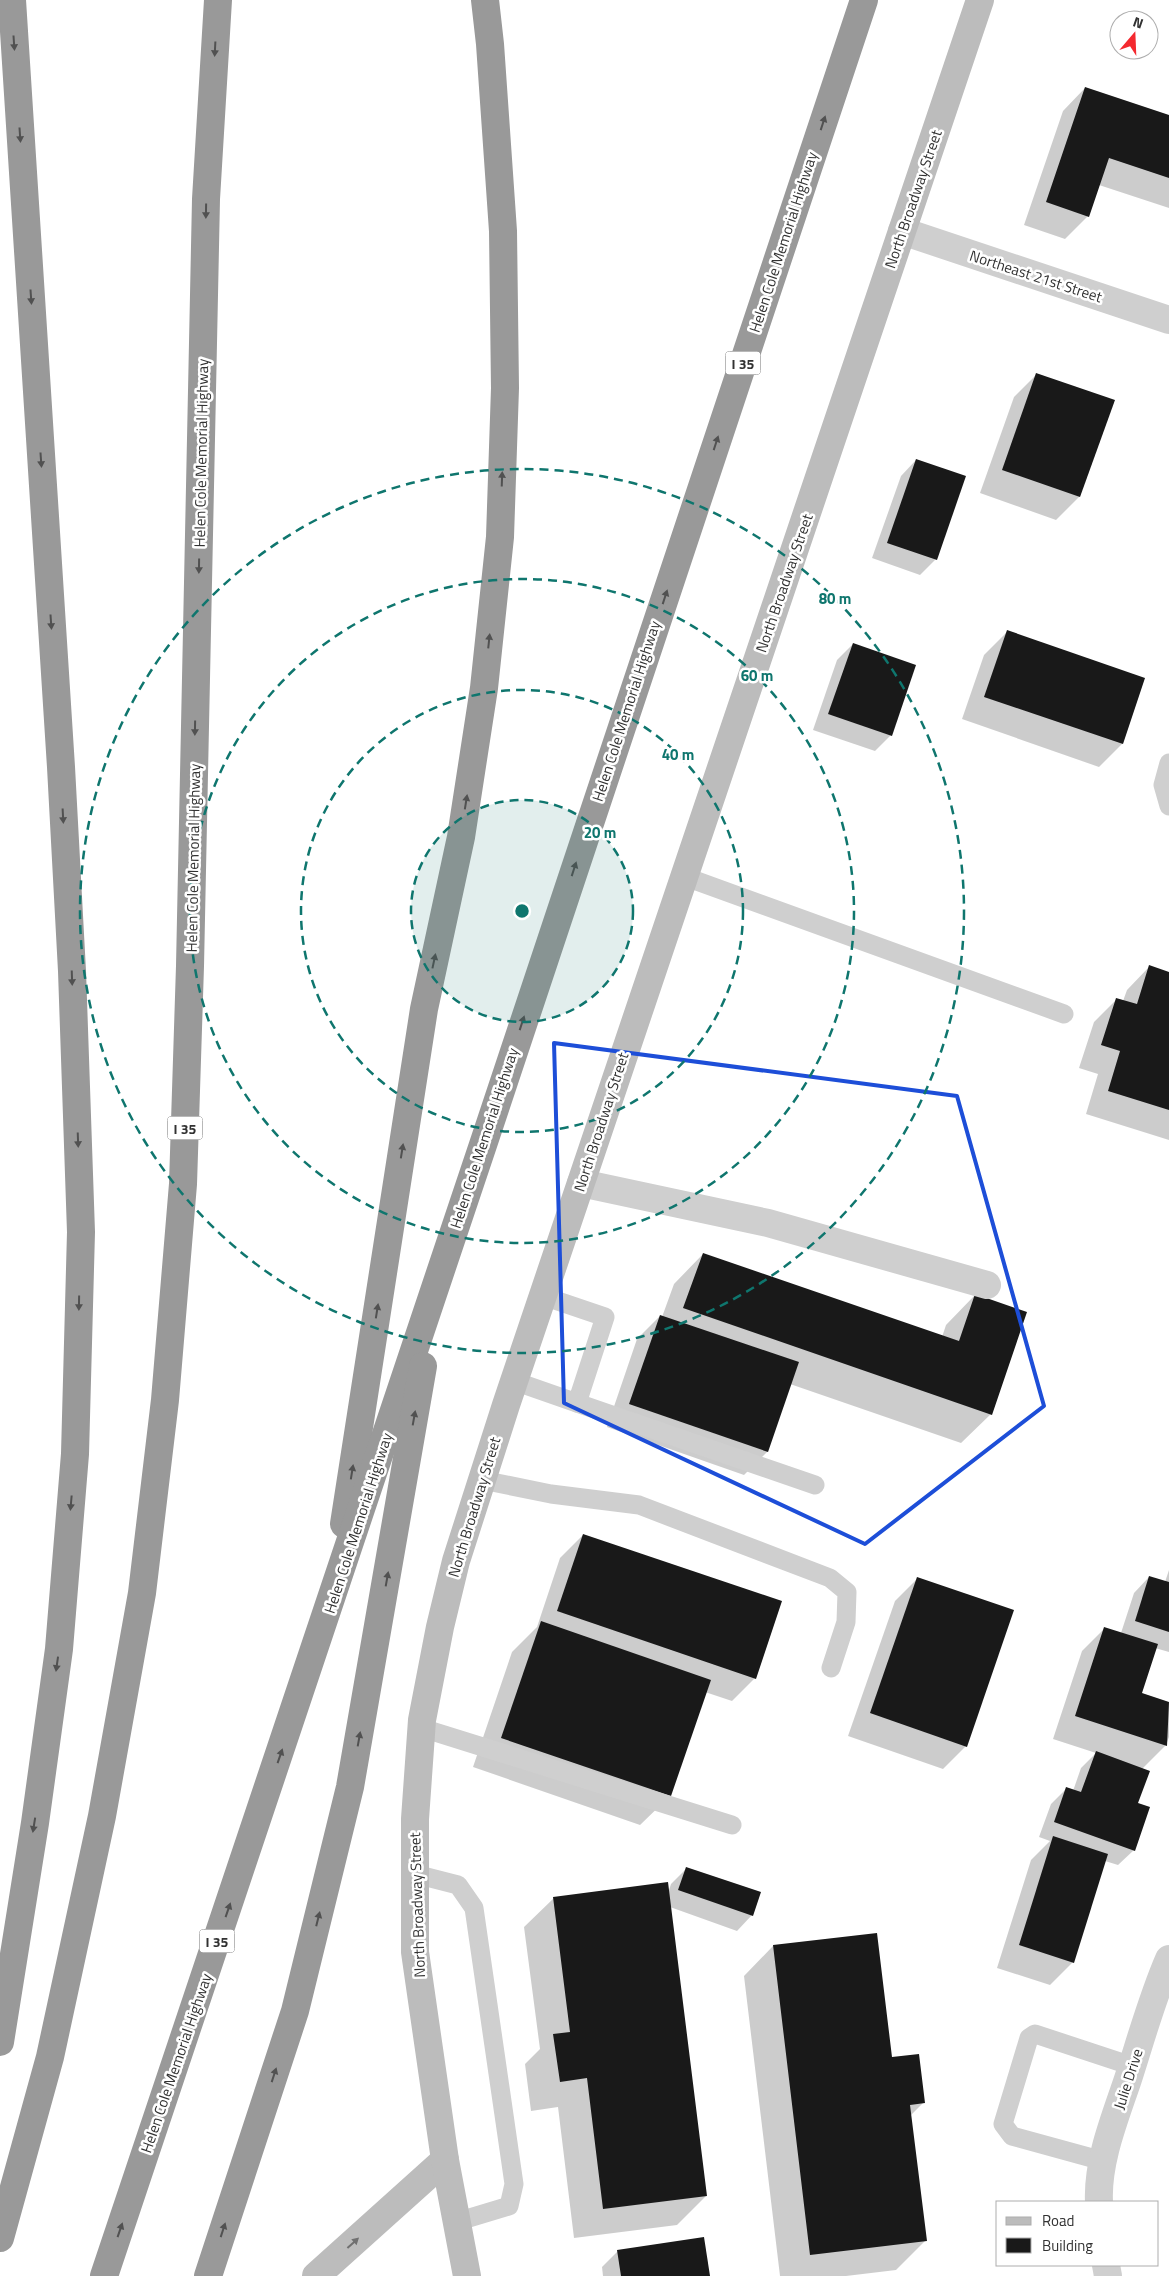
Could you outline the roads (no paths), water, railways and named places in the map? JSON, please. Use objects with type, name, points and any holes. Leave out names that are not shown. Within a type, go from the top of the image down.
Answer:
[{"type":"highway","points":[[0,2042],[35,1823],[59,1649],[76,1454],[81,1232],[72,971],[61,767],[12,0]]},
{"type":"highway","name":"Helen Cole Memorial Highway","points":[[0,2238],[50,2058],[102,1816],[142,1594],[165,1400],[184,1174],[206,198],[218,0]]},
{"type":"highway","points":[[330,1607],[424,1009],[461,837],[484,688],[500,537],[505,388],[503,231],[490,44],[485,0]]},
{"type":"highway","name":"Helen Cole Memorial Highway","points":[[104,2276],[330,1607],[440,1269],[864,0]]},
{"type":"highway","points":[[208,2276],[295,2011],[350,1787],[440,1269]]},
{"type":"main road","name":"North Broadway Street","points":[[466,2276],[445,2160],[415,1952],[415,1819],[422,1728],[439,1635],[456,1561],[514,1381],[980,0]]},
{"type":"main road","points":[[316,2276],[445,2160]]},
{"type":"street","name":"Northeast 21st Street","points":[[902,230],[1169,320]]},
{"type":"street","points":[[581,1183],[768,1223],[987,1285]]},
{"type":"street","name":"Julie Drive","points":[[1099,2201],[1104,2161],[1148,2015],[1169,1959]]},
{"type":"lane","points":[[1169,762],[1163,786],[1169,806]]},
{"type":"lane","points":[[683,876],[1064,1014]]},
{"type":"lane","points":[[543,1296],[605,1317],[577,1403]]},
{"type":"lane","points":[[514,1381],[815,1485]]},
{"type":"lane","points":[[482,1480],[551,1494],[639,1505],[830,1578],[847,1592],[846,1622],[831,1668]]},
{"type":"lane","points":[[422,1728],[732,1825]]},
{"type":"lane","points":[[414,1874],[458,1885],[474,1908],[514,2184],[509,2206],[456,2222]]},
{"type":"lane","points":[[1104,2161],[1012,2136],[1003,2124],[1029,2038],[1035,2034],[1132,2066]]}]
